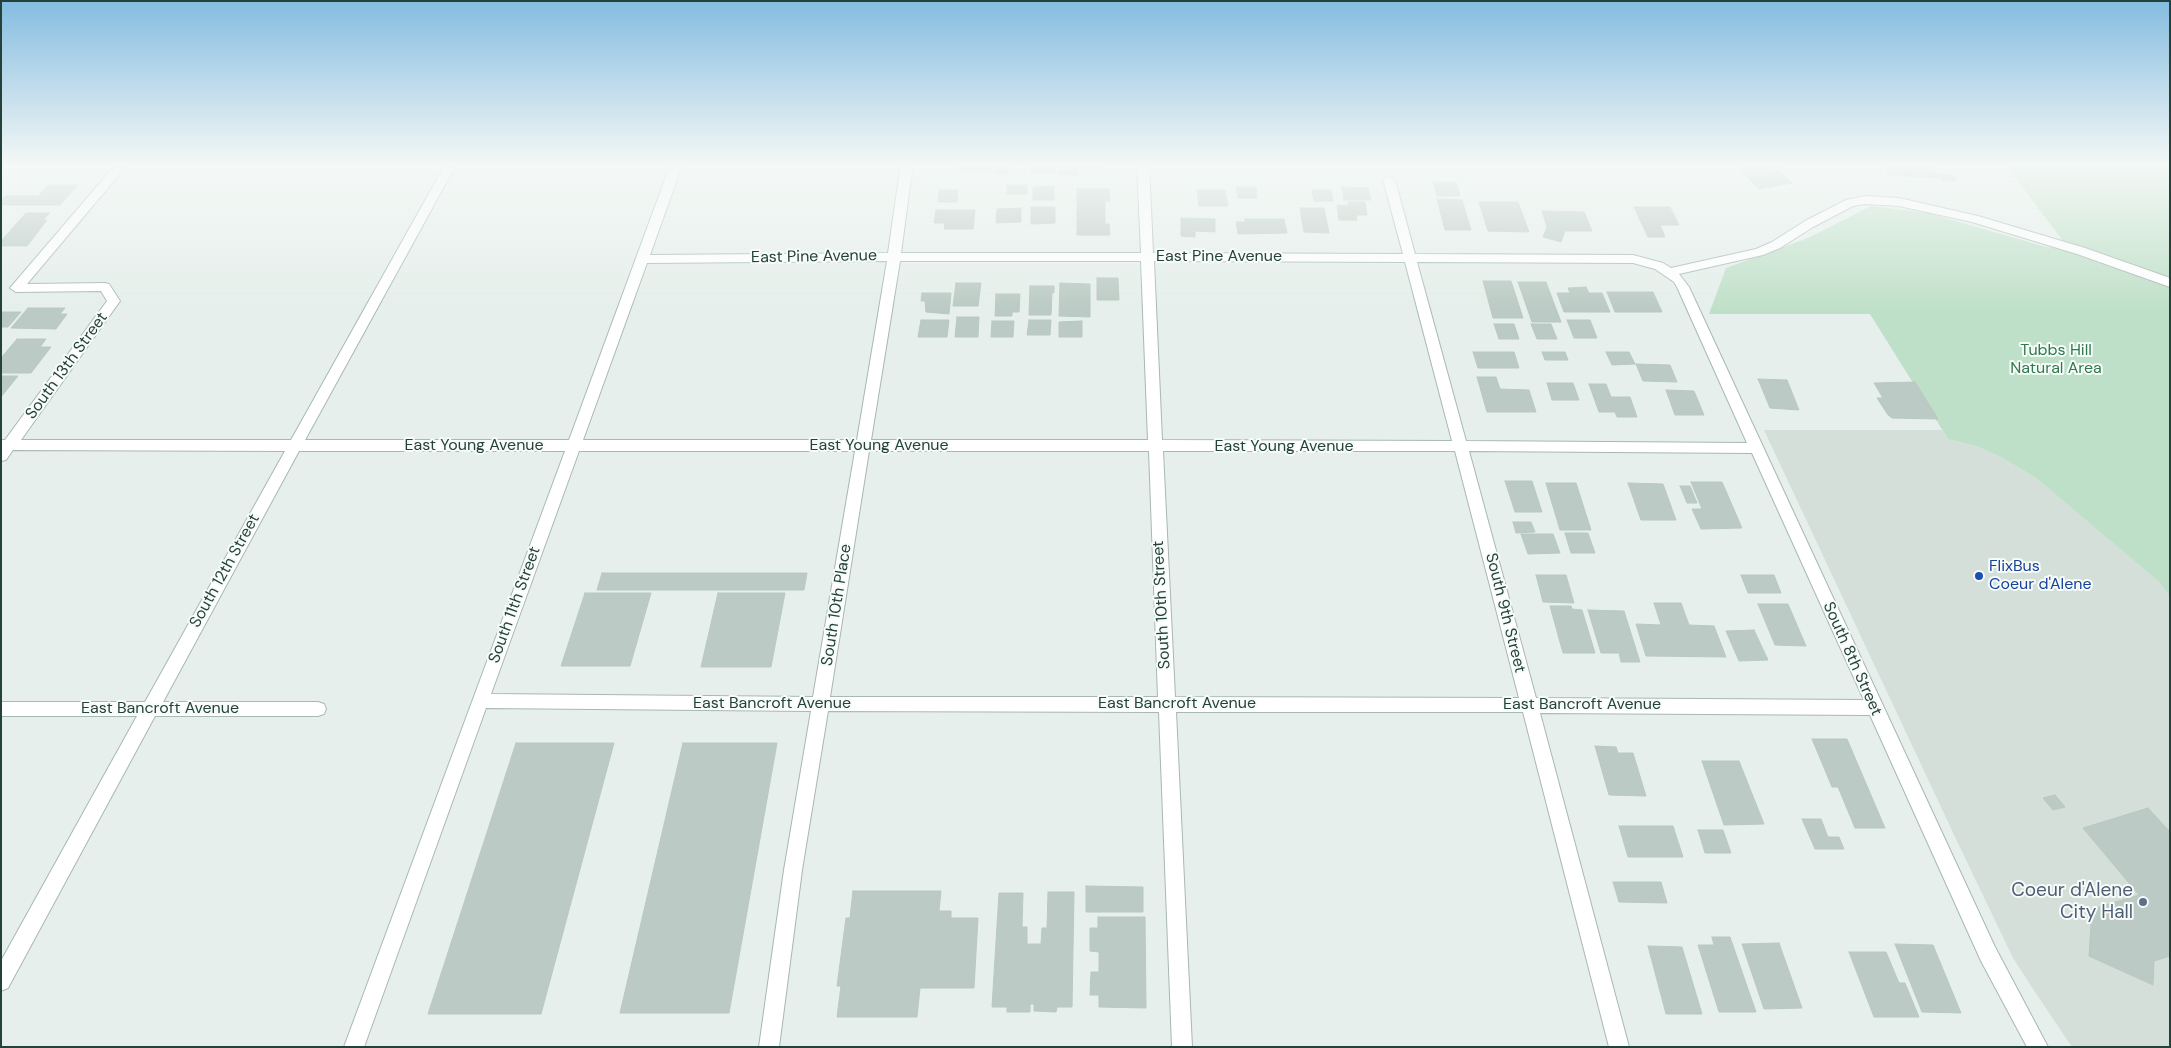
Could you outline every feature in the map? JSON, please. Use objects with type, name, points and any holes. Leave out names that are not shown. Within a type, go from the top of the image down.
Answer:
[{"type":"street","name":"South 13th Street","points":[[4,448],[114,301],[105,287],[16,288],[82,212]]},
{"type":"street","name":"South 12th Street","points":[[1,981],[294,445],[425,212]]},
{"type":"street","name":"South 11th Street","points":[[354,1047],[659,212]]},
{"type":"street","name":"South 10th Place","points":[[768,1047],[793,870],[900,212]]},
{"type":"street","name":"South 10th Street","points":[[1145,212],[1182,1047]]},
{"type":"street","name":"South 9th Street","points":[[1397,212],[1619,1047]]},
{"type":"street","points":[[1669,272],[1759,252],[1776,245],[1833,212]]},
{"type":"street","points":[[1937,212],[1992,225],[2080,251],[2170,283]]},
{"type":"street","name":"East Pine Avenue","points":[[642,259],[894,256],[1632,259],[1659,266],[1669,272]]},
{"type":"street","name":"South 8th Street","points":[[1669,272],[1678,279],[1683,287],[1988,954],[2038,1047]]},
{"type":"street","name":"East Young Avenue","points":[[4,448],[294,445],[1756,448]]},
{"type":"street","name":"East Bancroft Avenue","points":[[480,701],[1874,708]]},
{"type":"street","name":"East Bancroft Avenue","points":[[1,709],[318,709]]},
{"type":"shaded area","points":[[1764,430],[1942,430],[1948,439],[1976,446],[2001,457],[2036,478],[2159,582],[2170,597],[2170,1047],[2072,1047],[2033,989],[2013,958]]},
{"type":"green space","name":"Tubbs Hill Natural Area","points":[[1859,212],[1928,213],[2046,247],[2066,248],[2041,212],[2170,212],[2170,597],[2159,582],[2036,478],[2001,457],[1976,446],[1948,439],[1870,314],[1709,314],[1726,268],[1808,238]]},
{"type":"building","points":[[936,212],[975,212],[973,229],[944,229],[945,223],[934,223]]},
{"type":"building","points":[[997,212],[1021,212],[1021,222],[996,223]]},
{"type":"building","points":[[1031,212],[1055,212],[1055,223],[1031,224]]},
{"type":"building","points":[[1077,212],[1105,212],[1105,224],[1109,224],[1110,235],[1077,235]]},
{"type":"building","points":[[1301,212],[1325,212],[1329,233],[1304,232]]},
{"type":"building","points":[[1338,212],[1367,212],[1367,215],[1356,215],[1357,220],[1339,220]]},
{"type":"building","points":[[1440,212],[1466,212],[1471,230],[1445,230]]},
{"type":"building","points":[[1482,212],[1522,212],[1529,232],[1488,231]]},
{"type":"building","points":[[1542,212],[1584,212],[1592,231],[1565,231],[1561,242],[1543,237],[1547,227]]},
{"type":"building","points":[[1636,212],[1672,212],[1679,225],[1660,225],[1665,237],[1648,237]]},
{"type":"building","points":[[26,213],[50,213],[43,220],[47,220],[27,246],[1,246],[1,241]]},
{"type":"building","points":[[1181,218],[1215,219],[1215,232],[1195,231],[1195,237],[1181,236]]},
{"type":"building","points":[[1245,219],[1284,219],[1287,233],[1238,234],[1236,222],[1245,222]]},
{"type":"building","points":[[1097,278],[1118,278],[1119,300],[1097,300]]},
{"type":"building","points":[[1483,281],[1511,281],[1523,318],[1493,318]]},
{"type":"building","points":[[1518,282],[1546,282],[1561,322],[1532,322]]},
{"type":"building","points":[[956,283],[981,283],[978,306],[953,306]]},
{"type":"building","points":[[1060,283],[1090,284],[1090,317],[1059,316]]},
{"type":"building","points":[[1030,286],[1054,286],[1051,315],[1029,315]]},
{"type":"building","points":[[1586,287],[1589,293],[1602,293],[1610,312],[1564,312],[1557,293],[1570,293],[1568,288]]},
{"type":"building","points":[[1607,292],[1653,292],[1662,312],[1615,312]]},
{"type":"building","points":[[922,293],[951,293],[949,314],[926,312],[925,301],[921,301]]},
{"type":"building","points":[[996,294],[1020,294],[1019,312],[1012,312],[1012,316],[995,316]]},
{"type":"building","points":[[28,308],[65,308],[60,314],[67,314],[56,329],[11,328]]},
{"type":"building","points":[[1,312],[21,312],[8,327],[1,327]]},
{"type":"building","points":[[957,317],[979,317],[978,337],[955,337]]},
{"type":"building","points":[[921,320],[949,320],[947,337],[918,337]]},
{"type":"building","points":[[1029,320],[1051,320],[1050,335],[1027,335]]},
{"type":"building","points":[[1567,320],[1590,320],[1597,338],[1574,338]]},
{"type":"building","points":[[992,321],[1014,321],[1013,337],[991,337]]},
{"type":"building","points":[[1082,321],[1082,337],[1059,337],[1059,322]]},
{"type":"building","points":[[1494,324],[1514,324],[1519,339],[1499,339]]},
{"type":"building","points":[[1531,324],[1551,324],[1557,339],[1537,339]]},
{"type":"building","points":[[17,339],[46,339],[40,347],[51,347],[31,373],[1,373],[1,358]]},
{"type":"building","points":[[1473,352],[1514,352],[1519,368],[1478,368]]},
{"type":"building","points":[[1542,352],[1565,352],[1568,360],[1545,360]]},
{"type":"building","points":[[1606,352],[1629,352],[1635,364],[1612,365]]},
{"type":"building","points":[[1636,364],[1670,365],[1677,382],[1643,381]]},
{"type":"building","points":[[1,376],[18,376],[1,397]]},
{"type":"building","points":[[1477,377],[1496,377],[1500,389],[1529,390],[1536,412],[1487,412]]},
{"type":"building","points":[[1758,379],[1787,380],[1799,410],[1770,408]]},
{"type":"building","points":[[1915,382],[1938,419],[1892,418],[1877,398],[1883,398],[1874,383]]},
{"type":"building","points":[[1547,383],[1573,383],[1579,400],[1552,400]]},
{"type":"building","points":[[1589,384],[1606,384],[1611,397],[1630,397],[1637,417],[1617,417],[1615,412],[1599,412]]},
{"type":"building","points":[[1666,390],[1694,391],[1704,415],[1675,415]]},
{"type":"building","points":[[1505,481],[1532,481],[1542,512],[1515,512]]},
{"type":"building","points":[[1691,482],[1722,482],[1742,528],[1701,529],[1692,509],[1702,509]]},
{"type":"building","points":[[1546,483],[1576,483],[1591,530],[1560,530]]},
{"type":"building","points":[[1628,483],[1663,484],[1676,520],[1641,520]]},
{"type":"building","points":[[1680,486],[1690,486],[1697,503],[1687,503]]},
{"type":"building","points":[[1513,522],[1531,522],[1535,532],[1516,533]]},
{"type":"building","points":[[1565,533],[1588,533],[1595,553],[1571,553]]},
{"type":"building","points":[[1521,534],[1553,534],[1560,553],[1528,554]]},
{"type":"building","points":[[602,573],[807,573],[804,590],[597,590]]},
{"type":"building","points":[[1536,575],[1566,575],[1574,603],[1543,602]]},
{"type":"building","points":[[1741,575],[1774,575],[1781,593],[1748,593]]},
{"type":"building","points":[[585,593],[651,593],[630,666],[561,666]]},
{"type":"building","points":[[718,593],[785,593],[771,667],[701,667]]},
{"type":"building","points":[[1654,603],[1681,603],[1689,625],[1714,626],[1726,657],[1646,656],[1636,624],[1661,625]]},
{"type":"building","points":[[1758,604],[1788,604],[1806,646],[1775,645]]},
{"type":"building","points":[[1550,606],[1571,606],[1572,609],[1582,610],[1595,653],[1563,653]]},
{"type":"building","points":[[1588,610],[1624,611],[1640,662],[1621,662],[1619,653],[1601,653]]},
{"type":"building","points":[[1754,630],[1768,660],[1739,661],[1726,631]]},
{"type":"building","points":[[1812,739],[1847,739],[1885,828],[1855,828],[1838,787],[1832,787]]},
{"type":"building","points":[[516,743],[614,743],[541,1014],[428,1014]]},
{"type":"building","points":[[683,743],[777,743],[729,1013],[620,1013]]},
{"type":"building","points":[[1595,746],[1616,747],[1618,753],[1633,753],[1646,796],[1609,795]]},
{"type":"building","points":[[1702,761],[1739,761],[1764,824],[1724,825]]},
{"type":"building","points":[[2055,795],[2065,807],[2053,810],[2043,798]]},
{"type":"building","name":"Coeur d'Alene City Hall","points":[[2148,808],[2170,832],[2170,956],[2154,961],[2153,985],[2089,956],[2092,909],[2139,895],[2083,828]]},
{"type":"building","points":[[1802,819],[1821,819],[1828,837],[1839,837],[1844,849],[1815,849]]},
{"type":"building","points":[[1619,826],[1673,826],[1683,857],[1628,857]]},
{"type":"building","points":[[1698,830],[1723,830],[1731,853],[1705,853]]},
{"type":"building","points":[[1613,882],[1661,882],[1667,903],[1619,902]]},
{"type":"building","points":[[1086,886],[1143,887],[1143,912],[1086,912]]},
{"type":"building","points":[[853,891],[941,891],[939,911],[951,911],[951,918],[978,918],[974,988],[920,988],[917,1017],[837,1017],[841,986],[837,986],[846,918],[850,918]]},
{"type":"building","points":[[1048,892],[1074,892],[1072,1007],[1057,1007],[1056,1012],[1034,1011],[1034,1004],[1030,1004],[1030,1012],[1007,1012],[1007,1007],[992,1007],[999,893],[1023,893],[1022,927],[1027,927],[1027,944],[1041,944],[1042,928],[1047,928]]},
{"type":"building","points":[[1098,917],[1145,917],[1146,1008],[1099,1007],[1099,995],[1090,995],[1091,972],[1099,972],[1099,952],[1090,951],[1090,928],[1098,928]]},
{"type":"building","points":[[1712,937],[1730,937],[1756,1012],[1719,1012],[1698,945],[1714,945]]},
{"type":"building","points":[[1779,943],[1802,1008],[1764,1009],[1742,944]]},
{"type":"building","points":[[1895,944],[1933,945],[1961,1013],[1922,1012]]},
{"type":"building","points":[[1648,946],[1682,947],[1702,1014],[1666,1014]]},
{"type":"building","points":[[1849,952],[1886,952],[1899,983],[1905,983],[1919,1017],[1874,1017]]},
{"type":"place","name":"FlixBus Coeur d'Alene","points":[[1979,576]]},
{"type":"place","name":"Coeur d'Alene City Hall","points":[[2143,902]]}]
